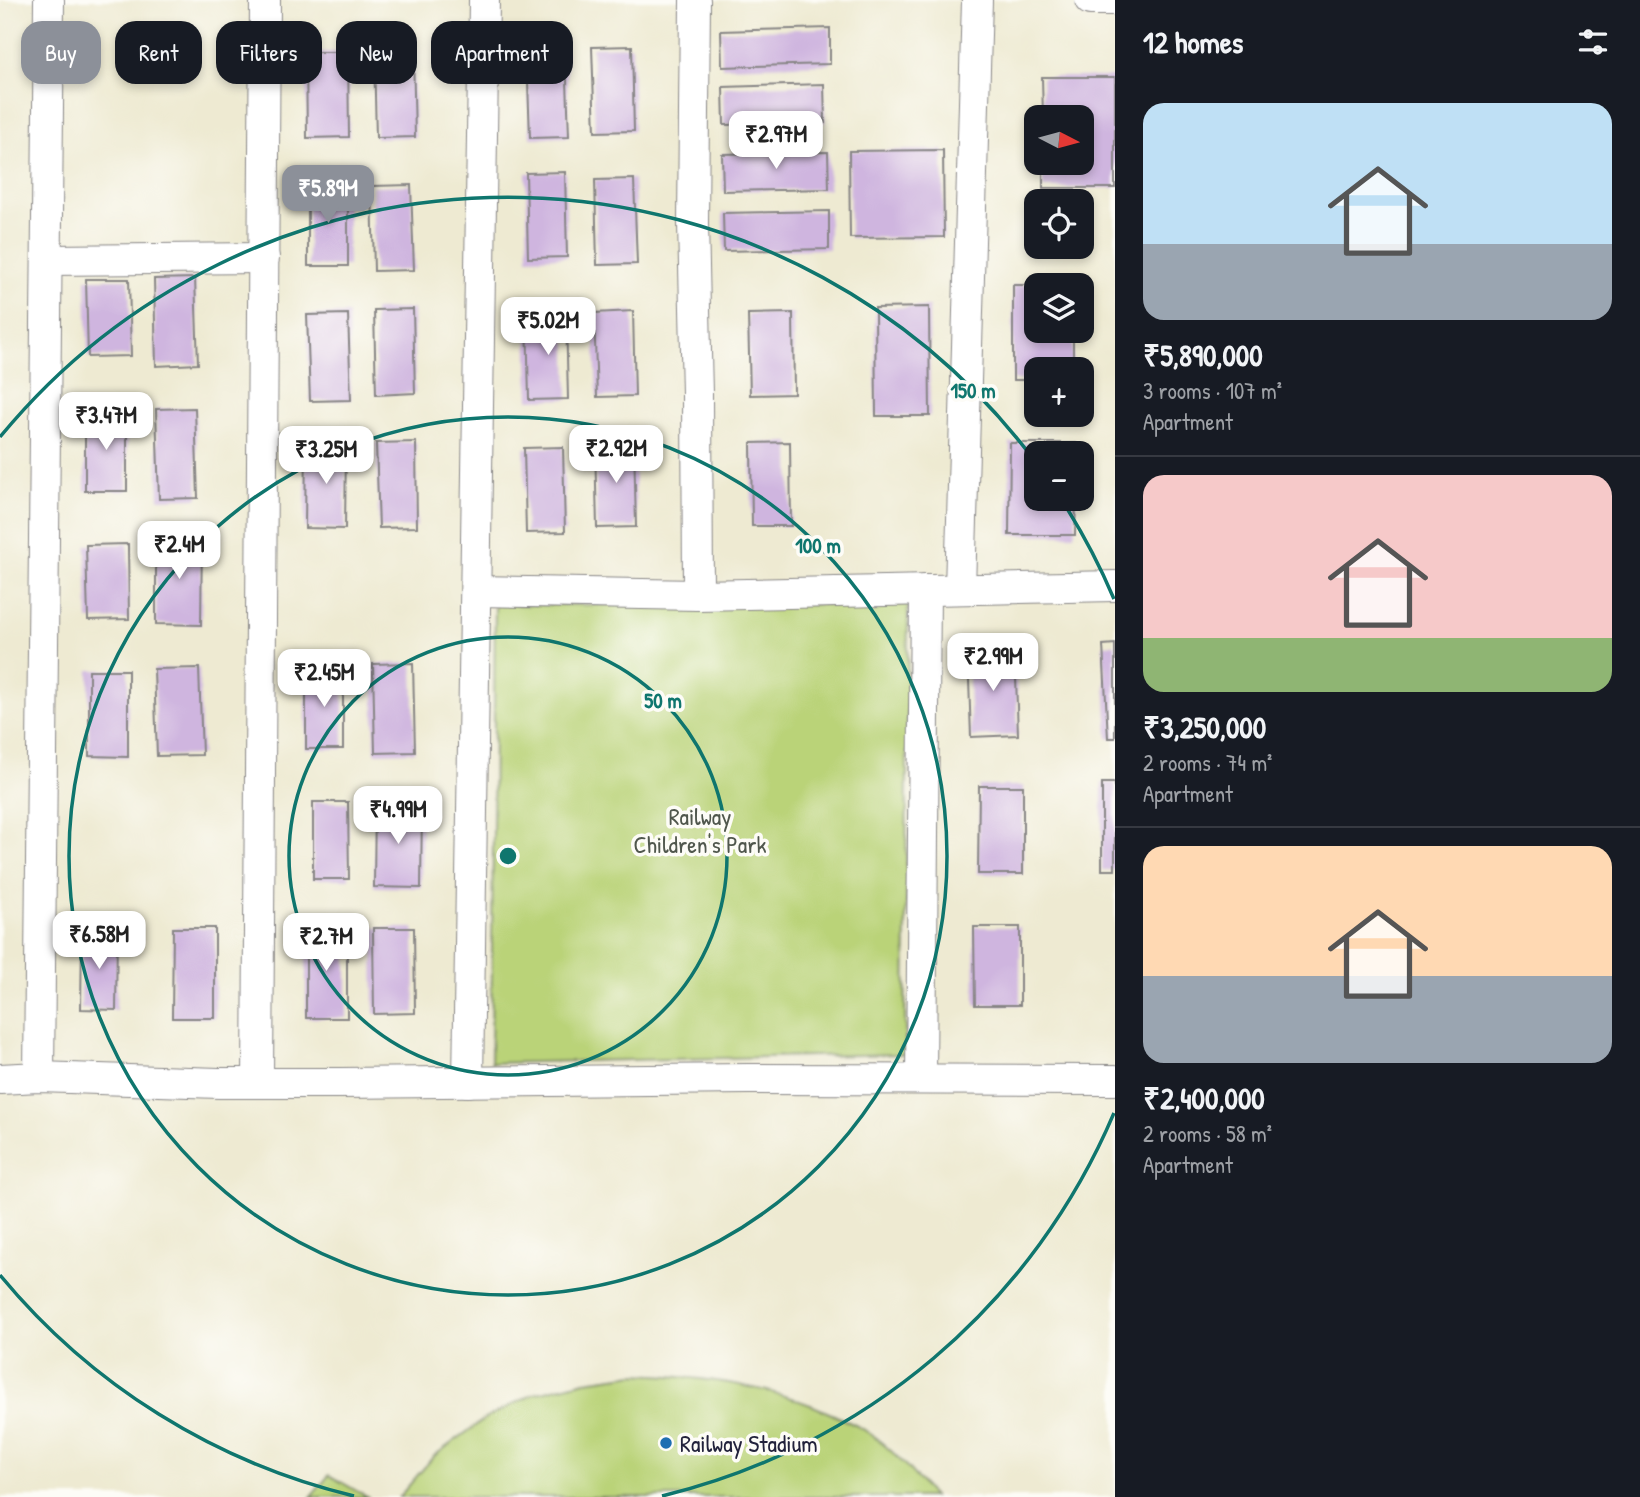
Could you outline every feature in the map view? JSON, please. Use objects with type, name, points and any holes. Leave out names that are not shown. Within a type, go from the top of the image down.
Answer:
[{"type":"street","points":[[39,1077],[49,0]]},
{"type":"street","points":[[258,1083],[265,0]]},
{"type":"street","points":[[468,1082],[484,0]]},
{"type":"street","points":[[695,0],[693,223],[698,595]]},
{"type":"street","points":[[960,589],[977,0]]},
{"type":"street","points":[[1090,0],[1115,0]]},
{"type":"street","points":[[47,260],[264,258]]},
{"type":"street","points":[[476,591],[698,595],[1115,586]]},
{"type":"street","points":[[920,1079],[925,590]]},
{"type":"street","points":[[0,1079],[39,1077],[258,1083],[1115,1080]]},
{"type":"green space","name":"Railway Children's Park","points":[[908,604],[905,1054],[491,1063],[495,605]]},
{"type":"green space","name":"Railway Stadium","points":[[635,1374],[737,1384],[810,1405],[856,1425],[873,1436],[901,1460],[933,1497],[399,1497],[434,1456],[486,1418],[534,1394],[585,1381]]},
{"type":"green space","points":[[329,1475],[367,1497],[311,1497]]},
{"type":"building","points":[[830,28],[830,64],[722,67],[721,31]]},
{"type":"building","points":[[632,46],[634,131],[595,132],[592,47]]},
{"type":"building","points":[[322,52],[336,52],[336,84],[348,84],[349,137],[307,138],[306,84],[322,84]]},
{"type":"building","points":[[1042,77],[1115,77],[1115,188],[1043,188],[1043,175],[1094,175],[1094,105],[1043,105]]},
{"type":"building","points":[[375,84],[414,84],[415,137],[376,138]]},
{"type":"building","points":[[528,84],[567,84],[569,137],[530,138]]},
{"type":"building","points":[[824,84],[825,123],[724,125],[723,87]]},
{"type":"building","points":[[943,150],[944,237],[850,238],[849,151]]},
{"type":"building","points":[[828,152],[829,189],[723,191],[722,154]]},
{"type":"building","points":[[565,172],[567,257],[528,258],[526,173]]},
{"type":"building","points":[[634,179],[637,264],[597,265],[595,180]]},
{"type":"building","points":[[308,183],[348,184],[348,266],[308,266]]},
{"type":"building","points":[[411,185],[414,270],[374,271],[372,186]]},
{"type":"building","points":[[829,211],[829,249],[724,251],[723,213]]},
{"type":"building","points":[[195,278],[198,364],[156,366],[154,279]]},
{"type":"building","points":[[86,279],[129,279],[131,356],[88,357]]},
{"type":"building","points":[[1013,285],[1024,285],[1024,343],[1073,343],[1073,357],[1024,357],[1024,380],[1013,380]]},
{"type":"building","points":[[929,307],[930,416],[876,416],[875,308]]},
{"type":"building","points":[[413,309],[415,393],[376,395],[374,310]]},
{"type":"building","points":[[633,311],[635,396],[597,397],[594,313]]},
{"type":"building","points":[[793,313],[794,394],[750,395],[748,314]]},
{"type":"building","points":[[348,314],[351,400],[310,401],[307,315]]},
{"type":"building","points":[[566,314],[568,399],[529,400],[527,315]]},
{"type":"building","points":[[195,408],[198,498],[159,499],[156,409]]},
{"type":"building","points":[[85,413],[127,413],[127,491],[85,491]]},
{"type":"building","points":[[416,442],[417,527],[379,528],[376,443]]},
{"type":"building","points":[[634,442],[636,527],[597,528],[595,443]]},
{"type":"building","points":[[790,442],[791,526],[752,526],[751,443]]},
{"type":"building","points":[[1010,443],[1024,443],[1024,511],[1076,511],[1075,535],[1009,535]]},
{"type":"building","points":[[306,444],[346,444],[345,529],[305,528]]},
{"type":"building","points":[[563,447],[565,532],[526,533],[524,448]]},
{"type":"building","points":[[156,538],[202,538],[201,625],[156,624]]},
{"type":"building","points":[[128,544],[129,619],[88,620],[86,545]]},
{"type":"building","points":[[1115,644],[1115,738],[1108,738],[1103,645]]},
{"type":"building","points":[[1015,649],[1018,735],[971,737],[968,651]]},
{"type":"building","points":[[413,663],[415,752],[375,753],[373,664]]},
{"type":"building","points":[[199,668],[202,755],[157,756],[154,669]]},
{"type":"building","points":[[306,668],[343,669],[343,749],[306,749]]},
{"type":"building","points":[[89,670],[128,670],[128,757],[89,756]]},
{"type":"building","points":[[1102,783],[1115,783],[1115,870],[1102,870]]},
{"type":"building","points":[[979,786],[1023,786],[1023,874],[978,874]]},
{"type":"building","points":[[313,802],[348,802],[349,879],[313,879]]},
{"type":"building","points":[[375,804],[422,805],[421,888],[374,887]]},
{"type":"building","points":[[306,927],[347,928],[347,1018],[306,1018]]},
{"type":"building","points":[[974,927],[1020,927],[1020,1005],[975,1005]]},
{"type":"building","points":[[173,928],[215,928],[215,1018],[172,1018]]},
{"type":"building","points":[[373,928],[414,928],[415,1013],[374,1014]]},
{"type":"building","points":[[82,932],[117,932],[116,1010],[81,1009]]},
{"type":"place","name":"Railway Stadium","points":[[666,1443]]}]
